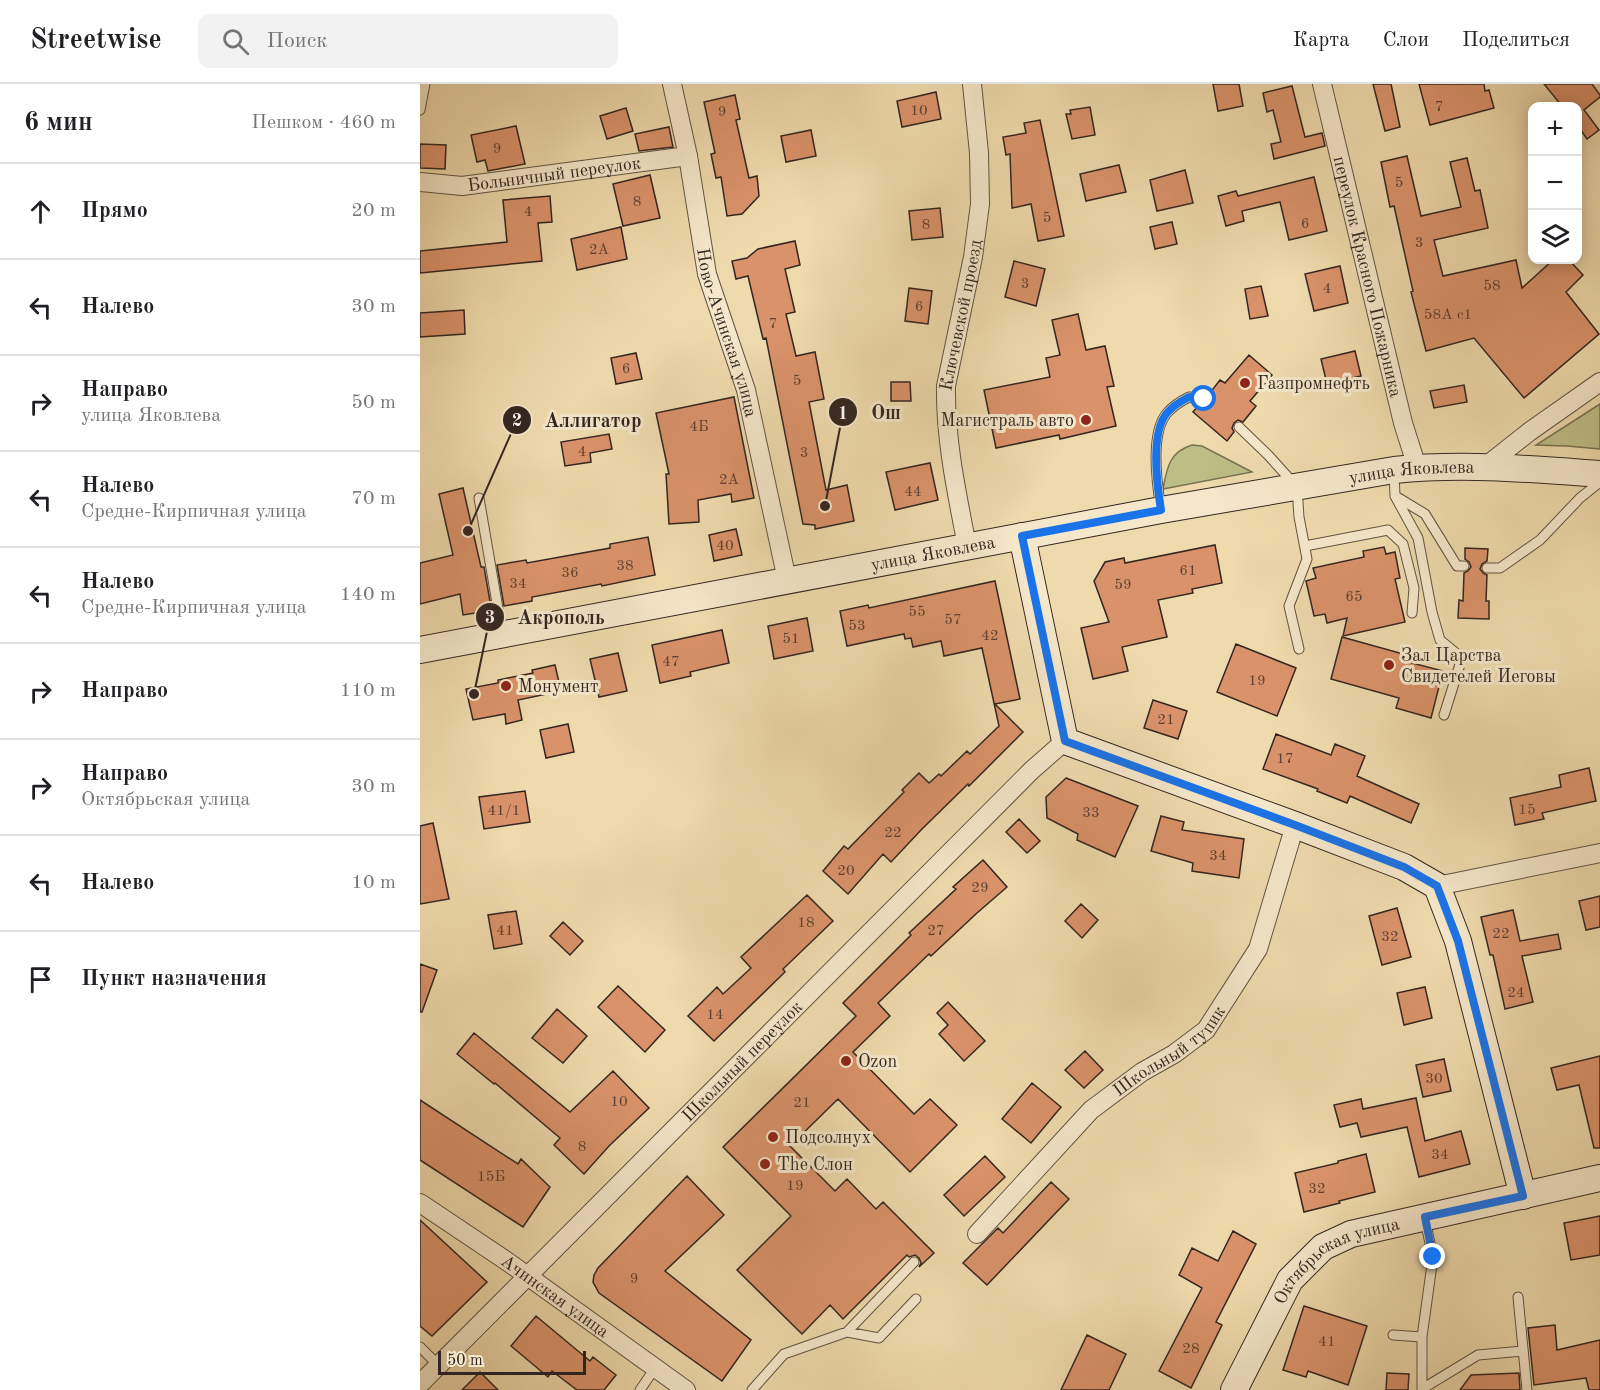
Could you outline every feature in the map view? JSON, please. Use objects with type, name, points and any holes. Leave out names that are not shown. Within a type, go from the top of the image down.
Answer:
[{"type":"street","name":"Ново-Ачинская улица","points":[[672,84],[688,156],[706,274],[746,390],[787,580]]},
{"type":"street","name":"Ключевской проезд","points":[[967,546],[947,422],[946,386],[973,257],[980,204],[979,153],[972,84]]},
{"type":"street","name":"переулок Красного Пожарника","points":[[1322,84],[1403,423],[1406,468]]},
{"type":"street","name":"Больничный переулок","points":[[420,182],[462,186],[688,156]]},
{"type":"street","name":"улица Яковлева","points":[[420,650],[1161,510],[1406,468],[1486,466],[1529,432],[1600,382]]},
{"type":"street","points":[[1486,466],[1600,474]]},
{"type":"street","points":[[1022,536],[1065,741],[1404,867],[1437,886],[1458,941],[1523,1196]]},
{"type":"street","name":"Школьный переулок","points":[[420,1384],[1032,770],[1065,741]]},
{"type":"street","name":"Школьный тупик","points":[[977,1234],[1091,1110],[1142,1072],[1174,1054],[1206,1030],[1258,949],[1295,825]]},
{"type":"street","points":[[1437,886],[1600,853]]},
{"type":"street","name":"Октябрьская улица","points":[[1234,1390],[1290,1280],[1323,1247],[1351,1234],[1600,1178]]},
{"type":"street","name":"Ачинская улица","points":[[420,1203],[529,1276],[686,1390]]},
{"type":"lane","points":[[420,110],[425,84]]},
{"type":"lane","points":[[1161,510],[1156,457],[1160,425],[1174,406],[1189,397],[1204,399]]},
{"type":"lane","points":[[1239,427],[1297,487],[1299,517],[1307,559],[1289,606],[1299,649]]},
{"type":"lane","points":[[1395,496],[1406,468]]},
{"type":"lane","points":[[1487,568],[1500,568],[1540,540],[1580,498],[1600,482]]},
{"type":"lane","points":[[1395,496],[1425,514],[1457,566],[1464,566]]},
{"type":"lane","points":[[1395,496],[1418,538],[1432,612],[1440,640],[1462,658],[1444,715]]},
{"type":"lane","points":[[478,498],[502,634]]},
{"type":"lane","points":[[1305,546],[1388,530],[1403,544],[1414,588],[1412,613]]},
{"type":"lane","points":[[1422,1390],[1422,1337],[1433,1257],[1425,1217]]},
{"type":"lane","points":[[752,1390],[784,1354],[847,1332],[914,1262]]},
{"type":"lane","points":[[1518,1297],[1527,1390]]},
{"type":"lane","points":[[847,1332],[879,1338],[916,1299]]},
{"type":"lane","points":[[1393,1335],[1422,1337]]},
{"type":"lane","points":[[420,1347],[439,1366]]},
{"type":"lane","points":[[1422,1390],[1478,1355],[1522,1350]]},
{"type":"lane","points":[[640,1390],[655,1368]]},
{"type":"green space","points":[[1600,404],[1600,449],[1536,445]]},
{"type":"green space","points":[[1192,445],[1202,446],[1252,472],[1163,489],[1170,462],[1178,452]]},
{"type":"building","points":[[1213,84],[1239,84],[1243,106],[1218,111]]},
{"type":"building","points":[[1373,84],[1391,84],[1400,127],[1385,131]]},
{"type":"building","points":[[1419,84],[1484,84],[1485,91],[1489,90],[1494,108],[1430,125]]},
{"type":"building","points":[[1544,84],[1592,84],[1600,97],[1584,110],[1599,130],[1587,139],[1582,132],[1582,102],[1559,102]]},
{"type":"building","points":[[1292,86],[1305,137],[1322,133],[1325,146],[1274,159],[1271,144],[1281,142],[1273,110],[1267,112],[1263,93]]},
{"type":"building","points":[[936,92],[941,119],[902,127],[897,101]]},
{"type":"building","points":[[735,95],[740,119],[736,120],[749,178],[757,176],[759,196],[742,214],[727,216],[721,177],[716,178],[711,154],[715,153],[704,102]]},
{"type":"building","points":[[1090,107],[1095,135],[1072,139],[1066,114],[1071,114],[1070,110]]},
{"type":"building","points":[[626,108],[633,131],[607,139],[600,116]]},
{"type":"building","points":[[1040,120],[1064,236],[1038,241],[1031,204],[1012,208],[1010,154],[1006,155],[1003,137],[1026,133],[1024,123]]},
{"type":"building","points":[[516,126],[525,164],[488,171],[485,160],[477,162],[471,135]]},
{"type":"building","points":[[669,127],[673,147],[639,151],[635,134]]},
{"type":"building","points":[[811,130],[816,156],[786,162],[781,136]]},
{"type":"building","points":[[420,144],[446,145],[445,169],[420,168]]},
{"type":"building","points":[[1407,156],[1421,216],[1461,207],[1450,162],[1467,158],[1475,191],[1480,190],[1488,228],[1434,240],[1443,276],[1516,260],[1522,288],[1549,264],[1573,264],[1583,275],[1566,292],[1599,334],[1524,398],[1474,338],[1426,351],[1411,292],[1413,291],[1394,206],[1390,207],[1381,162]]},
{"type":"building","points":[[1119,165],[1126,192],[1086,201],[1080,174]]},
{"type":"building","points":[[1185,170],[1193,203],[1157,211],[1150,180]]},
{"type":"building","points":[[650,175],[660,218],[623,226],[613,184]]},
{"type":"building","points":[[1314,177],[1327,231],[1289,240],[1280,202],[1242,211],[1244,221],[1226,226],[1218,196],[1236,191],[1238,196]]},
{"type":"building","points":[[550,196],[552,222],[538,223],[542,261],[420,273],[420,251],[507,242],[503,200]]},
{"type":"building","points":[[940,208],[943,237],[912,240],[909,211]]},
{"type":"building","points":[[1172,222],[1177,244],[1155,249],[1150,227]]},
{"type":"building","points":[[621,227],[627,259],[577,270],[571,239]]},
{"type":"building","points":[[795,241],[800,265],[785,269],[795,312],[786,314],[796,356],[815,352],[824,399],[809,402],[826,490],[847,485],[854,521],[815,529],[815,525],[803,524],[766,338],[763,339],[748,276],[736,279],[732,261],[747,258],[758,249]]},
{"type":"building","points":[[1014,261],[1045,269],[1036,306],[1005,297]]},
{"type":"building","points":[[1340,266],[1348,303],[1314,311],[1305,274]]},
{"type":"building","points":[[1261,286],[1268,316],[1250,319],[1245,289]]},
{"type":"building","points":[[909,288],[932,291],[928,324],[905,321]]},
{"type":"building","points":[[464,310],[465,334],[420,337],[420,313]]},
{"type":"building","points":[[1078,314],[1086,350],[1105,346],[1114,386],[1107,387],[1116,426],[1060,439],[1059,435],[996,448],[984,390],[1050,377],[1046,358],[1060,355],[1052,320]]},
{"type":"building","points":[[1355,351],[1361,376],[1327,384],[1321,359]]},
{"type":"building","points":[[636,353],[642,379],[616,384],[611,358]]},
{"type":"building","points":[[1249,355],[1272,375],[1250,401],[1256,406],[1243,422],[1238,420],[1234,423],[1232,428],[1234,432],[1227,441],[1193,412],[1199,405],[1209,404],[1211,399],[1209,394],[1220,380],[1225,383]]},
{"type":"building","points":[[891,382],[910,382],[911,401],[891,401]]},
{"type":"building","points":[[1464,385],[1467,402],[1434,408],[1430,391]]},
{"type":"building","points":[[734,397],[754,498],[732,502],[731,494],[698,500],[699,522],[669,524],[666,474],[669,474],[656,413]]},
{"type":"building","points":[[609,434],[612,449],[590,453],[591,462],[565,466],[561,442]]},
{"type":"building","points":[[930,463],[938,500],[895,510],[886,472]]},
{"type":"building","points":[[463,488],[481,567],[484,567],[491,607],[488,611],[463,615],[460,594],[420,604],[420,563],[453,555],[439,494]]},
{"type":"building","points":[[736,529],[742,555],[714,561],[709,535]]},
{"type":"building","points":[[648,537],[655,575],[532,597],[532,601],[504,606],[497,565],[526,560],[527,563],[610,548],[610,544]]},
{"type":"building","points":[[1215,545],[1222,583],[1192,589],[1193,593],[1158,600],[1167,637],[1122,647],[1128,671],[1093,679],[1081,628],[1109,622],[1094,581],[1105,562],[1124,558],[1125,563]]},
{"type":"building","points":[[1384,547],[1386,554],[1395,552],[1400,578],[1395,579],[1405,622],[1343,636],[1347,618],[1327,623],[1325,614],[1314,616],[1306,581],[1316,578],[1313,568],[1364,557],[1363,551]]},
{"type":"building","points":[[1465,548],[1488,549],[1487,561],[1480,569],[1487,575],[1486,601],[1489,601],[1489,619],[1458,618],[1459,600],[1463,601],[1464,573],[1471,567],[1465,559]]},
{"type":"building","points":[[995,581],[1020,699],[995,704],[1023,732],[891,862],[883,854],[848,894],[823,871],[844,846],[848,849],[904,792],[902,790],[919,773],[929,783],[939,774],[941,776],[967,751],[970,754],[999,726],[982,648],[944,656],[941,641],[913,647],[911,638],[905,639],[904,634],[847,646],[840,611],[868,605],[869,608]]},
{"type":"building","points":[[807,618],[813,651],[774,659],[768,626]]},
{"type":"building","points":[[722,630],[729,663],[690,672],[691,676],[660,683],[652,645]]},
{"type":"building","points":[[1342,637],[1414,657],[1412,663],[1443,671],[1431,718],[1396,708],[1399,698],[1331,679]]},
{"type":"building","points":[[1236,644],[1296,668],[1277,716],[1217,692]]},
{"type":"building","points":[[618,653],[627,691],[599,697],[590,659]]},
{"type":"building","points":[[555,665],[561,691],[518,700],[522,720],[506,724],[505,714],[473,720],[466,689],[498,683],[498,680],[533,673],[532,670]]},
{"type":"building","points":[[1153,700],[1187,711],[1178,739],[1144,728]]},
{"type":"building","points":[[568,724],[574,752],[546,758],[540,730]]},
{"type":"building","points":[[1276,734],[1331,755],[1335,744],[1365,756],[1357,776],[1419,804],[1411,823],[1350,796],[1347,803],[1317,791],[1318,789],[1263,769]]},
{"type":"building","points":[[1589,768],[1596,801],[1542,813],[1544,819],[1515,825],[1510,798],[1561,787],[1559,775]]},
{"type":"building","points":[[1066,778],[1138,806],[1115,857],[1077,840],[1078,834],[1047,818],[1046,797]]},
{"type":"building","points":[[525,791],[530,822],[484,829],[479,797]]},
{"type":"building","points":[[1161,816],[1184,822],[1182,830],[1244,839],[1239,878],[1192,871],[1193,863],[1151,851]]},
{"type":"building","points":[[1019,819],[1040,841],[1027,853],[1006,832]]},
{"type":"building","points":[[433,823],[449,899],[420,904],[420,826]]},
{"type":"building","points":[[983,860],[1007,887],[931,956],[929,954],[878,1003],[890,1016],[853,1052],[914,1114],[930,1099],[957,1125],[910,1172],[838,1099],[790,1146],[835,1191],[847,1179],[876,1209],[883,1202],[934,1253],[919,1267],[921,1263],[919,1258],[915,1255],[909,1257],[907,1255],[843,1319],[830,1305],[802,1334],[737,1270],[791,1216],[723,1147],[856,1016],[843,1003],[911,935],[909,933],[956,889],[953,887]]},
{"type":"building","points":[[807,895],[833,921],[783,969],[785,972],[714,1041],[688,1016],[717,987],[723,994],[751,968],[741,957]]},
{"type":"building","points":[[1600,896],[1600,927],[1586,930],[1579,901]]},
{"type":"building","points":[[1081,904],[1098,920],[1082,938],[1065,921]]},
{"type":"building","points":[[1397,908],[1411,957],[1382,965],[1369,916]]},
{"type":"building","points":[[1513,910],[1520,941],[1558,934],[1561,949],[1522,956],[1533,1002],[1505,1009],[1493,955],[1490,955],[1481,917]]},
{"type":"building","points":[[516,911],[522,944],[494,949],[488,915]]},
{"type":"building","points":[[563,922],[583,941],[570,955],[550,936]]},
{"type":"building","points":[[420,964],[437,970],[422,1012],[420,1012]]},
{"type":"building","points":[[618,986],[665,1030],[645,1052],[598,1007]]},
{"type":"building","points":[[1425,987],[1432,1018],[1404,1025],[1397,993]]},
{"type":"building","points":[[948,1002],[985,1041],[964,1061],[939,1034],[948,1025],[937,1013]]},
{"type":"building","points":[[557,1009],[587,1036],[563,1063],[532,1038]]},
{"type":"building","points":[[474,1033],[570,1112],[613,1071],[649,1108],[609,1146],[584,1174],[554,1145],[560,1138],[457,1054]]},
{"type":"building","points":[[1085,1051],[1103,1070],[1084,1088],[1065,1070]]},
{"type":"building","points":[[1600,1056],[1600,1148],[1594,1148],[1579,1085],[1557,1090],[1551,1068]]},
{"type":"building","points":[[1444,1059],[1451,1091],[1423,1097],[1416,1065]]},
{"type":"building","points":[[1032,1083],[1061,1107],[1031,1143],[1002,1119]]},
{"type":"building","points":[[1416,1098],[1425,1141],[1461,1131],[1470,1164],[1419,1177],[1407,1127],[1361,1137],[1357,1123],[1340,1127],[1334,1105],[1361,1099],[1363,1109]]},
{"type":"building","points":[[420,1100],[518,1164],[521,1159],[550,1187],[523,1227],[420,1160]]},
{"type":"building","points":[[1366,1154],[1375,1192],[1304,1212],[1295,1173]]},
{"type":"building","points":[[985,1156],[1005,1177],[964,1216],[944,1195]]},
{"type":"building","points":[[687,1176],[724,1215],[665,1271],[751,1340],[722,1381],[599,1293],[593,1282],[598,1268]]},
{"type":"building","points":[[1051,1182],[1069,1199],[987,1285],[963,1263],[998,1228],[1003,1233]]},
{"type":"building","points":[[1600,1216],[1600,1255],[1571,1260],[1564,1223]]},
{"type":"building","points":[[420,1220],[487,1282],[432,1336],[420,1326]]},
{"type":"building","points":[[1233,1231],[1256,1244],[1216,1322],[1222,1325],[1191,1388],[1159,1371],[1202,1288],[1179,1275],[1192,1248],[1218,1261]]},
{"type":"building","points":[[1304,1306],[1367,1326],[1348,1385],[1308,1371],[1306,1377],[1283,1370]]},
{"type":"building","points":[[536,1316],[590,1361],[593,1357],[616,1375],[604,1390],[577,1390],[552,1371],[548,1377],[511,1346]]},
{"type":"building","points":[[1555,1325],[1557,1350],[1600,1340],[1600,1390],[1589,1390],[1586,1378],[1534,1385],[1528,1328]]},
{"type":"building","points":[[1087,1335],[1126,1354],[1109,1390],[1061,1390]]},
{"type":"building","points":[[480,1372],[498,1390],[462,1390]]},
{"type":"building","points":[[1387,1373],[1409,1374],[1408,1390],[1386,1390]]},
{"type":"building","points":[[1519,1373],[1520,1390],[1460,1390],[1471,1375]]},
{"type":"place","name":"Газпромнефть","points":[[1245,383]]},
{"type":"place","name":"Магистраль авто","points":[[1086,420]]},
{"type":"place","name":"Ош","points":[[825,506]]},
{"type":"place","name":"Аллигатор","points":[[468,531]]},
{"type":"place","name":"Зал Царства Свидетелей Иеговы","points":[[1389,665]]},
{"type":"place","name":"Монумент","points":[[506,686]]},
{"type":"place","name":"Акрополь","points":[[474,694]]},
{"type":"place","name":"Ozon","points":[[846,1061]]},
{"type":"place","name":"Подсолнух","points":[[773,1137]]},
{"type":"place","name":"The Слон","points":[[765,1164]]},
{"type":"route","points":[[1204,399],[1189,397],[1174,406],[1160,425],[1156,457],[1161,510],[1022,536],[1065,741],[1404,867],[1437,886],[1458,941],[1523,1196],[1425,1217],[1433,1257]]}]
